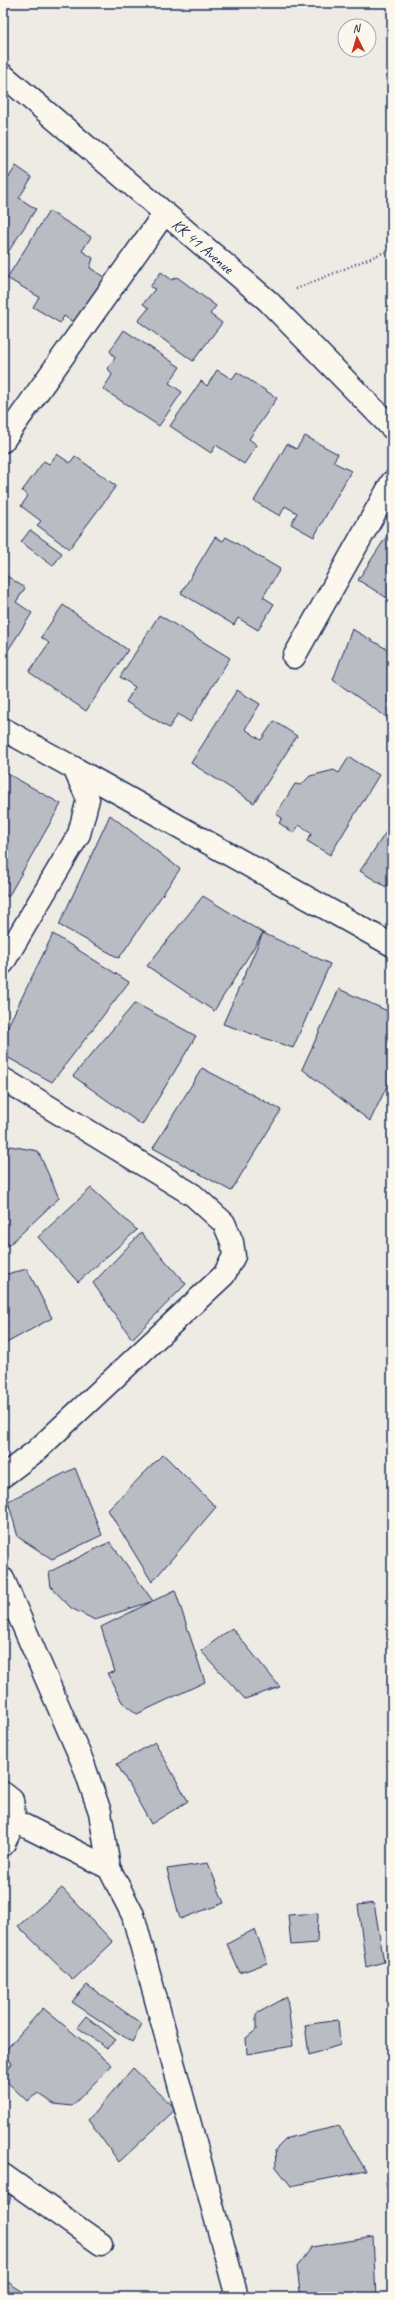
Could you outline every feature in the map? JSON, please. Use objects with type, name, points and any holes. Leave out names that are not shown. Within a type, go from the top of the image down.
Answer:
[{"type":"street","name":"KK 41 Avenue","points":[[3,75],[164,214],[268,301],[392,428]]},
{"type":"street","points":[[3,440],[164,214]]},
{"type":"street","points":[[294,657],[392,482]]},
{"type":"street","points":[[3,729],[392,945]]},
{"type":"street","points":[[3,963],[79,834],[88,799],[74,768]]},
{"type":"street","points":[[3,1079],[193,1196],[224,1223],[232,1242],[234,1256],[224,1275],[36,1451],[4,1474]]},
{"type":"street","points":[[3,1579],[83,1763],[100,1812],[109,1868],[133,1915],[237,2297]]},
{"type":"street","points":[[3,1793],[12,1800],[14,1821],[3,1845]]},
{"type":"street","points":[[14,1821],[109,1868]]},
{"type":"street","points":[[3,2175],[101,2244]]},
{"type":"path","points":[[268,301],[392,249]]},
{"type":"building","points":[[16,166],[32,177],[19,198],[36,209],[3,260],[3,172],[9,177]]},
{"type":"building","points":[[49,211],[91,237],[82,251],[93,258],[90,268],[105,277],[76,324],[64,316],[60,323],[33,307],[39,297],[7,278]]},
{"type":"building","points":[[161,272],[172,280],[177,277],[216,306],[210,314],[222,323],[193,361],[138,321],[149,308],[143,304],[155,289],[150,287]]},
{"type":"building","points":[[124,330],[180,367],[169,383],[182,392],[159,426],[103,389],[112,375],[108,368],[115,358],[110,351]]},
{"type":"building","points":[[217,370],[232,379],[237,372],[277,398],[249,439],[257,445],[244,464],[216,445],[211,453],[170,426],[201,381],[207,386]]},
{"type":"building","points":[[305,436],[338,454],[333,462],[351,471],[314,537],[291,524],[297,513],[285,506],[280,516],[254,501],[287,444],[296,449]]},
{"type":"building","points":[[57,454],[70,463],[75,456],[116,486],[69,549],[37,525],[41,521],[21,506],[28,496],[22,491],[44,461],[49,464]]},
{"type":"building","points":[[392,528],[392,601],[358,580]]},
{"type":"building","points":[[30,530],[62,553],[53,566],[21,542]]},
{"type":"building","points":[[215,537],[223,541],[226,537],[280,569],[263,597],[274,604],[258,630],[238,618],[234,625],[181,593]]},
{"type":"building","points":[[4,574],[25,588],[16,602],[32,613],[3,658]]},
{"type":"building","points":[[63,605],[128,650],[86,711],[29,672],[49,643],[41,637]]},
{"type":"building","points":[[159,615],[230,658],[190,722],[178,714],[169,728],[126,702],[135,687],[120,677]]},
{"type":"building","points":[[352,629],[392,652],[392,721],[333,680]]},
{"type":"building","points":[[237,690],[260,704],[245,729],[261,740],[274,721],[297,736],[254,803],[191,763]]},
{"type":"building","points":[[349,757],[379,775],[330,855],[307,841],[312,833],[299,825],[294,833],[279,823],[282,818],[276,814],[295,784],[301,785],[310,776],[334,770],[339,773]]},
{"type":"building","points":[[3,771],[61,804],[8,897],[3,893]]},
{"type":"building","points":[[110,815],[180,869],[119,958],[59,925]]},
{"type":"building","points":[[392,823],[392,881],[391,880],[386,887],[360,871]]},
{"type":"building","points":[[203,896],[263,933],[214,1011],[147,966]]},
{"type":"building","points":[[263,933],[330,964],[293,1048],[223,1024]]},
{"type":"building","points":[[53,934],[129,982],[52,1082],[3,1055],[3,1036]]},
{"type":"building","points":[[339,989],[392,1013],[392,1076],[370,1121],[302,1069]]},
{"type":"building","points":[[135,1003],[196,1036],[142,1125],[73,1076]]},
{"type":"building","points":[[202,1068],[281,1110],[231,1191],[153,1148]]},
{"type":"building","points":[[10,1146],[38,1151],[59,1198],[9,1245],[3,1239],[3,1154]]},
{"type":"building","points":[[91,1188],[137,1230],[78,1282],[38,1237]]},
{"type":"building","points":[[141,1233],[186,1284],[132,1339],[93,1283]]},
{"type":"building","points":[[27,1269],[52,1318],[3,1345],[3,1275]]},
{"type":"building","points":[[163,1454],[216,1507],[152,1582],[108,1510]]},
{"type":"building","points":[[75,1468],[102,1535],[52,1559],[18,1537],[8,1501]]},
{"type":"building","points":[[110,1542],[153,1601],[95,1620],[71,1608],[51,1587],[49,1572]]},
{"type":"building","points":[[175,1590],[205,1682],[137,1714],[122,1702],[107,1673],[115,1672],[101,1627]]},
{"type":"building","points":[[232,1628],[280,1687],[245,1699],[201,1651]]},
{"type":"building","points":[[155,1742],[188,1801],[151,1824],[117,1764]]},
{"type":"building","points":[[208,1863],[224,1903],[180,1919],[167,1869]]},
{"type":"building","points":[[62,1888],[113,1942],[73,1980],[18,1926]]},
{"type":"building","points":[[374,1903],[384,1962],[366,1967],[358,1905]]},
{"type":"building","points":[[318,1913],[317,1943],[291,1945],[288,1915]]},
{"type":"building","points":[[255,1929],[267,1963],[240,1973],[227,1944]]},
{"type":"building","points":[[87,1985],[142,2024],[132,2042],[72,2002]]},
{"type":"building","points":[[287,1997],[293,2046],[247,2054],[246,2038],[256,2030],[256,2014]]},
{"type":"building","points":[[43,2008],[112,2065],[72,2106],[54,2104],[38,2093],[27,2101],[3,2078],[12,2063],[3,2056],[3,2053]]},
{"type":"building","points":[[86,2016],[116,2040],[107,2048],[77,2027]]},
{"type":"building","points":[[338,2020],[340,2045],[309,2055],[305,2025]]},
{"type":"building","points":[[133,2068],[176,2109],[119,2162],[88,2120]]},
{"type":"building","points":[[339,2126],[366,2171],[291,2186],[276,2167],[275,2150],[287,2138]]},
{"type":"building","points":[[392,2180],[392,2218],[386,2182]]},
{"type":"building","points":[[3,2190],[11,2196],[3,2225]]},
{"type":"building","points":[[373,2237],[376,2297],[308,2297],[300,2292],[297,2267],[312,2247]]},
{"type":"building","points":[[3,2279],[31,2297],[3,2297]]}]
